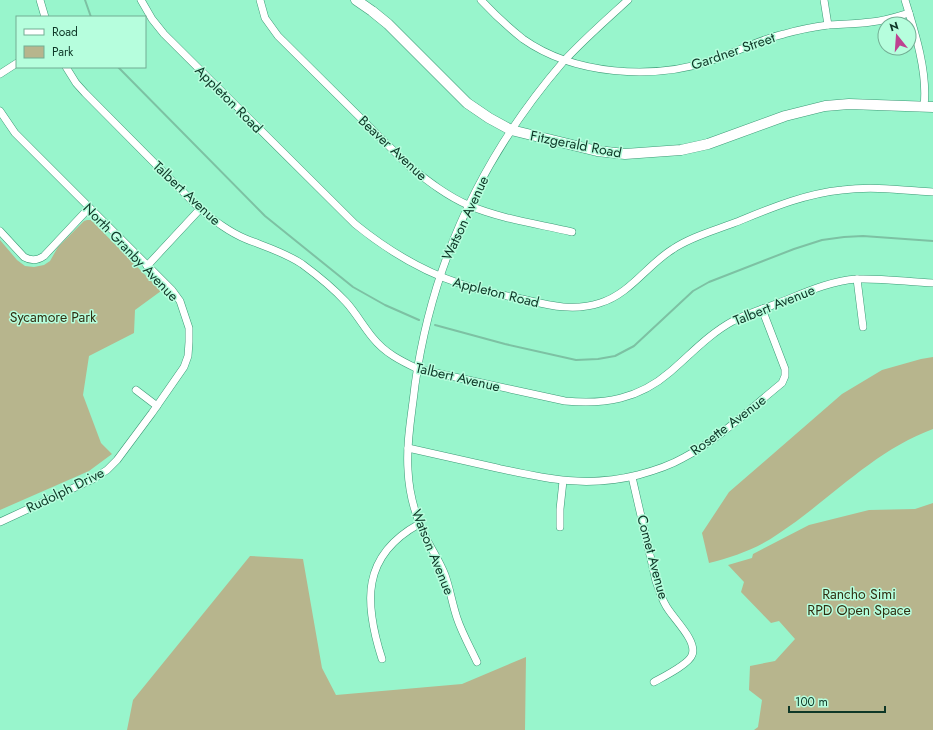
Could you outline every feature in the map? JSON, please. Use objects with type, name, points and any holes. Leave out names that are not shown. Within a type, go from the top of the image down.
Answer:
[{"type":"main road","name":"Fitzgerald Road","points":[[356,0],[388,24],[467,103],[489,118],[511,130],[597,151],[625,154],[681,150],[708,144],[786,116],[825,106],[849,104],[928,107]]},
{"type":"street","points":[[40,0],[45,16]]},
{"type":"street","name":"Appleton Road","points":[[142,0],[152,19],[164,34],[355,224],[397,255],[440,276],[479,289],[568,308],[601,303],[618,295],[660,258],[686,242],[786,202],[818,193],[842,189],[867,188],[933,192]]},
{"type":"street","name":"Beaver Avenue","points":[[260,0],[265,18],[278,36],[410,167],[439,188],[468,205],[499,216],[572,232]]},
{"type":"street","name":"Gardner Street","points":[[481,0],[504,24],[523,39],[534,46],[565,60],[584,66],[616,71],[642,72],[670,70],[709,61],[782,34],[804,29],[872,22],[909,13]]},
{"type":"street","name":"Watson Avenue","points":[[477,662],[459,624],[445,575],[419,524],[408,471],[408,448],[418,369],[427,320],[440,276],[468,205],[511,130],[538,93],[565,60],[628,0]]},
{"type":"street","points":[[824,0],[828,26]]},
{"type":"street","points":[[905,0],[924,75],[925,94],[928,107]]},
{"type":"street","points":[[0,74],[16,64]]},
{"type":"street","name":"Talbert Avenue","points":[[67,68],[84,93],[200,209],[231,232],[279,251],[303,265],[346,302],[384,350],[401,362],[418,369],[565,401],[588,403],[609,401],[631,395],[652,385],[669,373],[716,331],[735,320],[822,286],[857,279],[933,283]]},
{"type":"street","name":"North Granby Avenue","points":[[0,111],[15,133],[172,290],[180,301],[189,328],[188,349],[184,367],[152,413]]},
{"type":"street","points":[[0,231],[28,260],[39,259],[44,256],[89,208]]},
{"type":"street","points":[[147,266],[200,209]]},
{"type":"street","points":[[857,279],[862,327]]},
{"type":"street","name":"Rosette Avenue","points":[[408,448],[544,478],[564,481],[601,482],[651,472],[667,466],[697,450],[715,438],[782,383],[785,376],[785,369],[762,309]]},
{"type":"street","points":[[136,390],[157,406]]},
{"type":"street","name":"Rudolph Drive","points":[[0,522],[93,479],[107,470],[117,460],[152,413]]},
{"type":"street","name":"Comet Avenue","points":[[632,476],[656,581],[661,596],[665,605],[689,638],[693,649],[692,656],[686,662],[654,682]]},
{"type":"street","points":[[560,527],[560,509],[564,481]]},
{"type":"street","points":[[382,659],[378,646],[371,606],[370,593],[372,579],[378,562],[390,544],[406,531],[419,524]]},
{"type":"green space","name":"Sycamore Park","points":[[91,220],[161,291],[135,310],[134,333],[89,356],[83,395],[101,443],[112,454],[89,471],[0,510],[0,240],[17,260],[25,266],[34,267],[44,265],[50,261],[58,247],[84,221]]},
{"type":"green space","points":[[933,357],[933,429],[911,438],[871,463],[797,521],[762,544],[745,552],[709,563],[702,533],[729,492],[842,394],[882,370]]},
{"type":"green space","name":"Rancho Simi RPD Open Space","points":[[933,503],[933,730],[754,730],[758,727],[762,700],[749,690],[750,666],[775,661],[795,639],[779,621],[771,623],[741,592],[744,582],[728,565],[752,558],[753,554],[809,525],[869,510],[915,509]]},
{"type":"green space","points":[[250,556],[303,559],[322,668],[336,695],[462,684],[526,657],[525,730],[127,730],[133,700]]},
{"type":"waterway","points":[[85,0],[91,16]]},
{"type":"waterway","points":[[119,68],[265,216],[353,287],[385,305],[419,320]]},
{"type":"waterway","points":[[435,325],[505,344],[576,360],[598,359],[615,356],[634,346],[693,291],[709,282],[794,249],[822,240],[844,237],[863,236],[933,241]]}]
